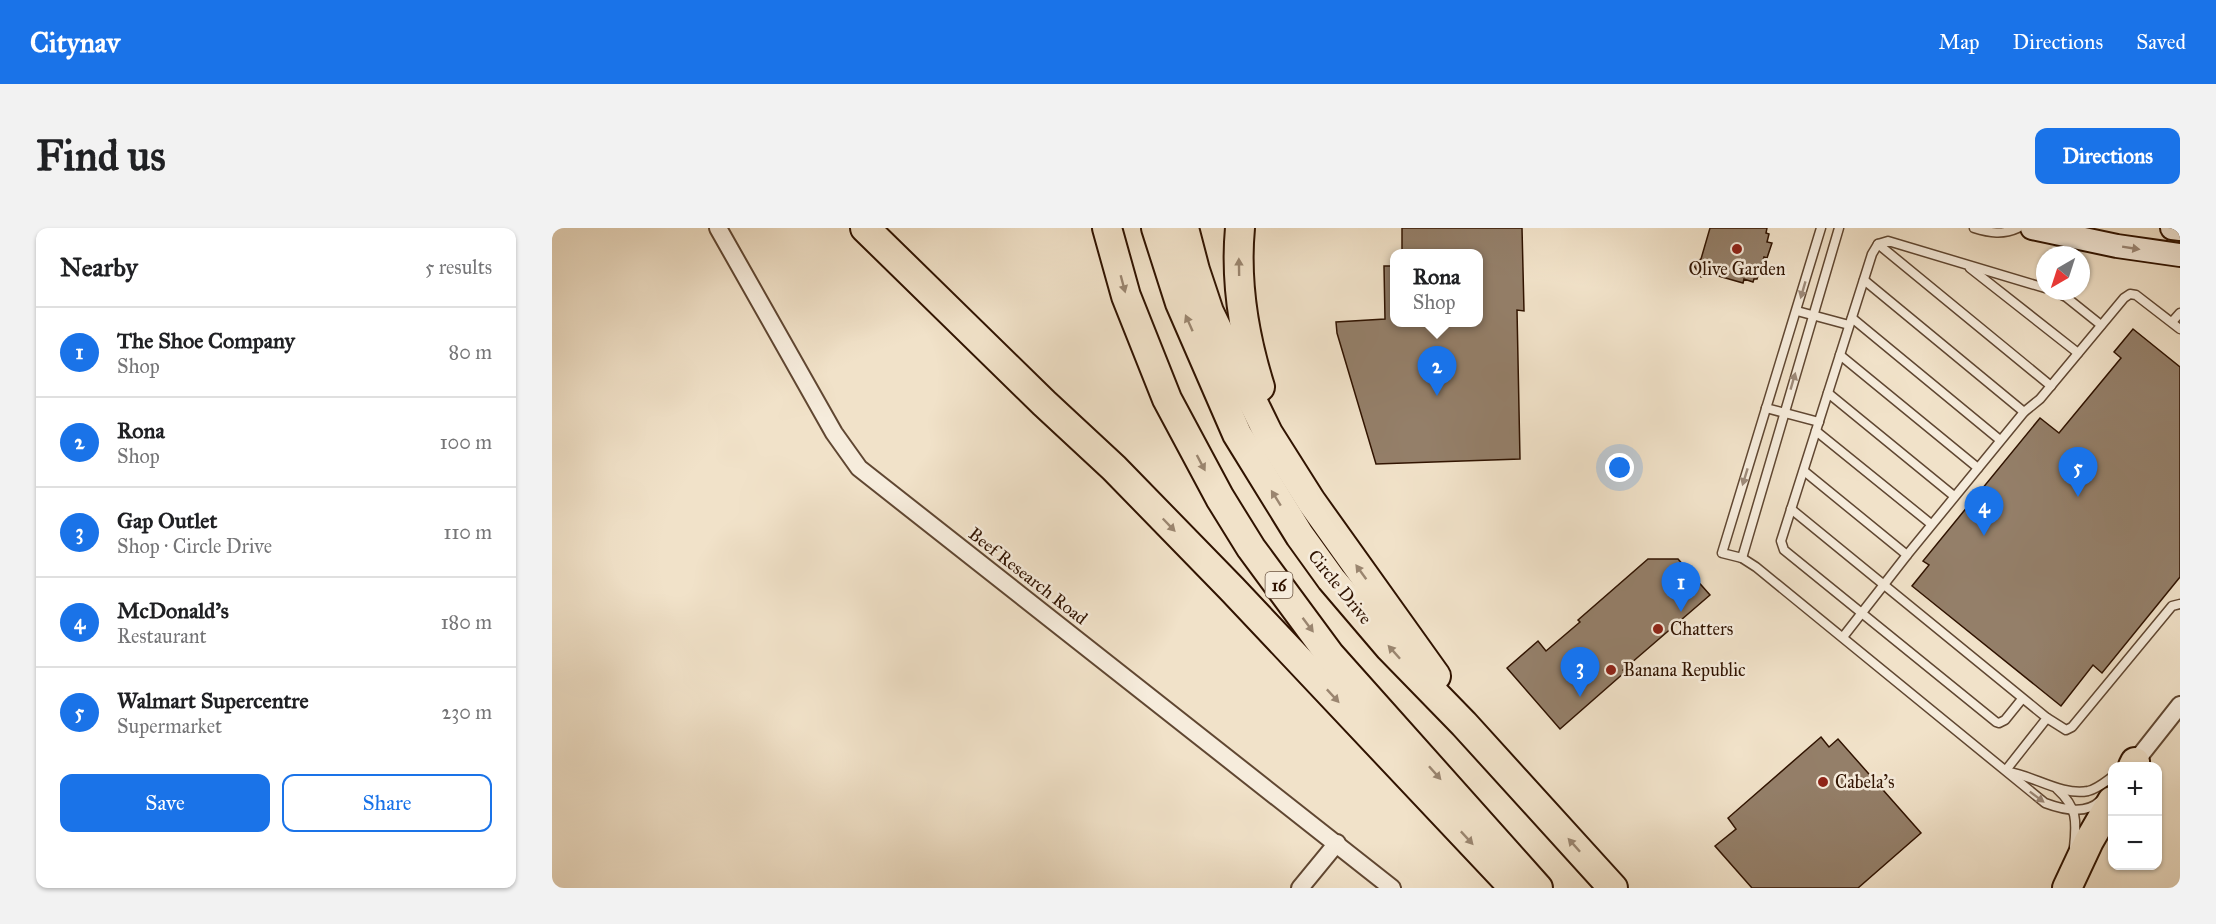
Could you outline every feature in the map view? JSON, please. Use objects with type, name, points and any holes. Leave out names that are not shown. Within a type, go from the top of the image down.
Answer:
[{"type":"highway","points":[[865,228],[1114,468],[1232,589],[1514,888]]},
{"type":"highway","points":[[889,228],[1042,385],[1114,468]]},
{"type":"highway","name":"16","points":[[1107,228],[1126,296],[1167,399],[1220,498],[1251,548],[1330,656],[1538,888]]},
{"type":"highway","name":"Circle Drive","points":[[1156,228],[1180,303],[1237,434],[1277,500],[1331,579],[1389,647],[1464,724],[1613,888]]},
{"type":"highway","points":[[1184,228],[1209,312],[1268,433],[1311,501],[1453,699],[1464,724]]},
{"type":"highway","points":[[1240,228],[1239,281],[1250,352],[1263,394],[1311,501]]},
{"type":"highway","points":[[2068,884],[2108,800]]},
{"type":"main road","points":[[2032,228],[2116,246],[2180,255]]},
{"type":"main road","points":[[2172,228],[2180,229]]},
{"type":"street","name":"Beef Research Road","points":[[718,228],[834,433],[859,468],[1392,888]]},
{"type":"street","points":[[2133,762],[2180,705]]},
{"type":"street","points":[[1300,888],[1337,843]]},
{"type":"lane","points":[[1742,558],[1839,228]]},
{"type":"lane","points":[[1833,243],[1844,228]]},
{"type":"lane","points":[[1974,228],[1991,233],[2002,233],[2018,228]]},
{"type":"lane","points":[[1820,230],[1722,553],[1742,558],[1756,567],[2045,802],[2073,809],[2091,808],[2108,799]]},
{"type":"lane","points":[[2022,699],[2005,720],[1996,722],[1782,547],[1781,541],[1872,254],[1878,244],[1888,242],[2036,285]]},
{"type":"lane","points":[[1878,244],[2051,386]]},
{"type":"lane","points":[[1967,265],[2078,353]]},
{"type":"lane","points":[[1864,280],[2024,412]]},
{"type":"lane","points":[[1843,637],[2000,440],[2024,412],[2040,399],[2124,298],[2130,294],[2144,299],[2180,328]]},
{"type":"lane","points":[[2070,300],[2101,325]]},
{"type":"lane","points":[[1797,311],[1851,322],[2000,440]]},
{"type":"lane","points":[[2172,322],[2180,312]]},
{"type":"lane","points":[[1840,355],[1978,468]]},
{"type":"lane","points":[[1828,393],[1954,496]]},
{"type":"lane","points":[[1766,408],[1817,427],[1931,524]]},
{"type":"lane","points":[[1804,471],[1907,555]]},
{"type":"lane","points":[[1791,509],[2022,699],[2066,730],[2072,727],[2172,606],[2180,604]]},
{"type":"lane","points":[[2008,771],[2047,718]]},
{"type":"lane","points":[[2008,771],[2079,792],[2089,791],[2108,780]]},
{"type":"lane","points":[[2054,786],[2063,794],[2073,809],[2077,826],[2068,884]]},
{"type":"building","points":[[1402,228],[1522,228],[1524,311],[1517,310],[1520,459],[1376,464],[1337,333],[1336,322],[1385,319],[1384,266],[1390,266],[1390,327],[1483,327],[1483,249],[1402,249]]},
{"type":"building","name":"Olive Garden","points":[[1710,228],[1767,228],[1766,233],[1769,234],[1767,242],[1772,243],[1767,258],[1764,257],[1757,279],[1753,282],[1744,279],[1743,283],[1708,273],[1701,277],[1693,264],[1701,259]]},
{"type":"building","points":[[2133,329],[2180,367],[2180,577],[2102,673],[2093,665],[2061,706],[1912,586],[1929,565],[1923,561],[2040,418],[2059,433],[2121,358],[2114,352]]},
{"type":"building","points":[[1648,559],[1678,559],[1710,595],[1623,670],[1625,672],[1560,729],[1507,668],[1538,641],[1546,651]]},
{"type":"building","name":"Cabela's","points":[[1821,737],[1829,747],[1838,739],[1921,833],[1858,888],[1752,888],[1715,846],[1736,829],[1728,818]]},
{"type":"place","name":"Olive Garden","points":[[1737,249]]},
{"type":"place","name":"Rona","points":[[1437,396]]},
{"type":"place","name":"Walmart Supercentre","points":[[2078,497]]},
{"type":"place","name":"McDonald's","points":[[1984,536]]},
{"type":"place","name":"The Shoe Company","points":[[1681,612]]},
{"type":"place","name":"Chatters","points":[[1658,629]]},
{"type":"place","name":"Banana Republic","points":[[1611,670]]},
{"type":"place","name":"Gap Outlet","points":[[1580,697]]},
{"type":"place","name":"Cabela's","points":[[1823,782]]}]
